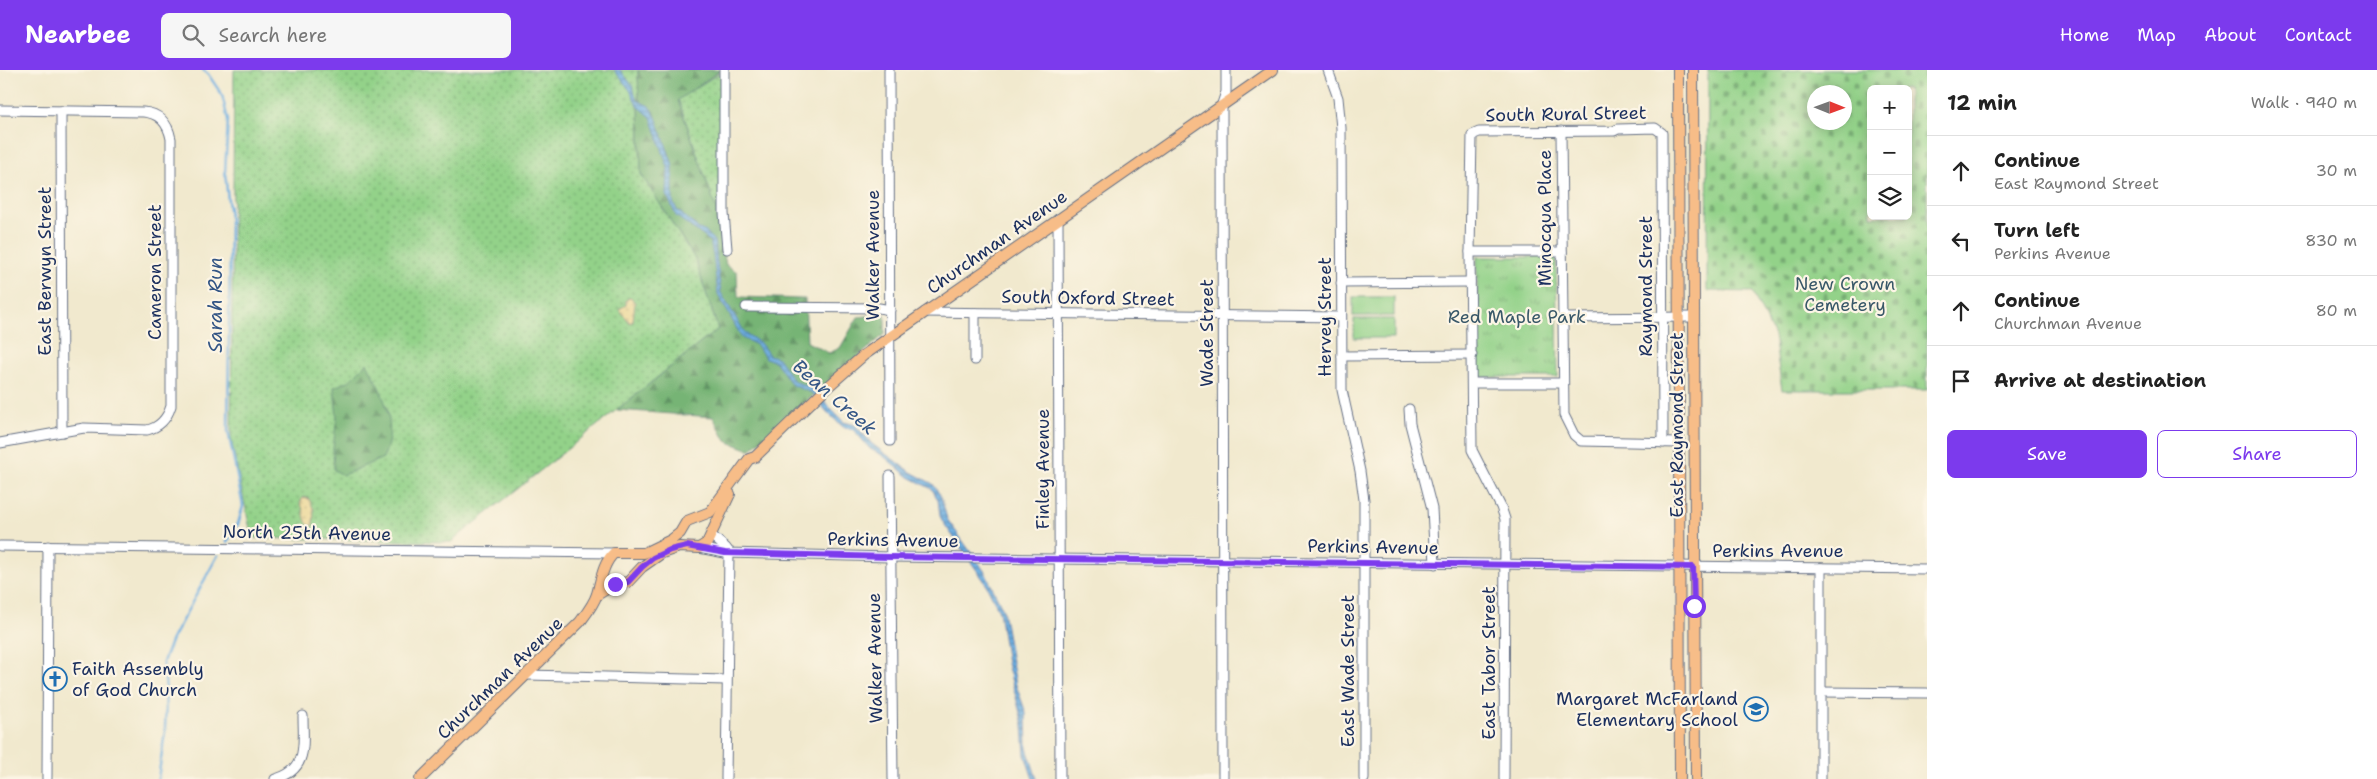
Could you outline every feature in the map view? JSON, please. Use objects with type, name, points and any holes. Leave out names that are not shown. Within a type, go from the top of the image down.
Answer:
[{"type":"main road","name":"Churchman Avenue","points":[[699,548],[706,543],[730,494],[755,457],[823,390],[864,355],[1273,70]]},
{"type":"main road","name":"East Raymond Street","points":[[1678,70],[1680,779]]},
{"type":"main road","name":"East Raymond Street","points":[[1693,70],[1693,567],[1696,779]]},
{"type":"main road","name":"Churchman Avenue","points":[[420,779],[580,622],[597,595],[604,568],[614,553],[644,553],[660,546],[680,533],[687,521],[710,512],[749,459],[755,457]]},
{"type":"main road","points":[[696,519],[707,522],[711,534]]},
{"type":"main road","points":[[680,533],[687,546]]},
{"type":"main road","points":[[597,595],[620,583],[631,580],[642,567],[662,553],[687,546],[699,548]]},
{"type":"main road","points":[[604,568],[610,578],[620,583]]},
{"type":"street","points":[[724,70],[724,214],[727,249]]},
{"type":"street","name":"Walker Avenue","points":[[889,70],[890,440]]},
{"type":"street","name":"Wade Street","points":[[1223,779],[1222,104],[1226,92],[1226,70]]},
{"type":"street","name":"Hervey Street","points":[[1328,70],[1338,98],[1341,128],[1343,399],[1363,492],[1364,563]]},
{"type":"street","points":[[0,110],[61,111]]},
{"type":"street","name":"Cameron Street","points":[[61,111],[147,112],[157,116],[164,122],[169,130],[171,139],[171,406],[163,422],[147,430],[84,428],[62,432]]},
{"type":"street","name":"East Berwyn Street","points":[[61,111],[62,432]]},
{"type":"street","name":"South Rural Street","points":[[1472,135],[1479,132],[1660,130]]},
{"type":"street","name":"Raymond Street","points":[[1660,130],[1662,136],[1663,443]]},
{"type":"street","name":"Minocqua Place","points":[[1561,132],[1562,383],[1564,415],[1577,439],[1587,442],[1678,443]]},
{"type":"street","name":"East Tabor Street","points":[[1472,135],[1470,252],[1472,450],[1503,511],[1505,565],[1504,779]]},
{"type":"street","name":"Finley Avenue","points":[[1058,219],[1060,779]]},
{"type":"street","points":[[1470,252],[1562,252]]},
{"type":"street","points":[[1341,283],[1470,282]]},
{"type":"street","points":[[746,307],[879,308],[890,310]]},
{"type":"street","name":"South Oxford Street","points":[[925,312],[1341,317]]},
{"type":"street","points":[[975,312],[975,360]]},
{"type":"street","points":[[1562,318],[1693,316]]},
{"type":"street","points":[[1342,356],[1472,356]]},
{"type":"street","points":[[1472,383],[1562,383]]},
{"type":"street","points":[[1409,408],[1410,424],[1432,508],[1435,564]]},
{"type":"street","points":[[0,443],[62,432]]},
{"type":"street","name":"Walker Avenue","points":[[890,476],[893,779]]},
{"type":"street","points":[[711,534],[729,552],[726,779]]},
{"type":"street","name":"North 25th Avenue","points":[[0,546],[614,553]]},
{"type":"street","points":[[47,779],[48,546]]},
{"type":"street","name":"Perkins Avenue","points":[[699,548],[729,552],[890,557],[1927,569]]},
{"type":"street","name":"East Wade Street","points":[[1364,563],[1364,779]]},
{"type":"street","points":[[1821,568],[1821,779]]},
{"type":"street","points":[[528,675],[726,680]]},
{"type":"street","points":[[1822,692],[1927,692]]},
{"type":"street","points":[[275,779],[291,772],[301,760],[303,716]]},
{"type":"green space","points":[[234,70],[638,70],[641,174],[695,259],[718,329],[451,542],[252,538],[231,439]]},
{"type":"green space","points":[[638,70],[721,70],[678,100],[717,211],[726,265],[737,272],[738,297],[805,299],[807,342],[829,353],[840,348],[858,317],[885,314],[885,334],[750,450],[726,441],[713,417],[617,410],[718,329],[695,259],[641,174]]},
{"type":"green space","name":"New Crown Cemetery","points":[[1708,70],[1927,70],[1927,390],[1782,390],[1774,336],[1752,292],[1707,291]]},
{"type":"green space","points":[[721,72],[721,211],[717,211],[678,99]]},
{"type":"green space","name":"Red Maple Park","points":[[1477,257],[1556,257],[1558,377],[1478,377]]},
{"type":"green space","points":[[1353,297],[1394,297],[1394,316],[1353,316]]},
{"type":"green space","points":[[1354,319],[1394,319],[1394,338],[1354,338]]},
{"type":"green space","points":[[367,363],[387,409],[389,421],[388,445],[383,458],[343,475],[334,470],[333,449],[337,417],[334,387],[349,381]]},
{"type":"sand","points":[[631,297],[635,303],[633,321],[630,323],[619,309],[626,305],[626,300]]},
{"type":"sand","points":[[303,497],[309,499],[314,510],[313,526],[308,525],[305,520],[300,503]]},
{"type":"water","name":"Bean Creek","points":[[614,70],[620,70],[632,85],[637,100],[649,106],[656,117],[673,165],[673,202],[677,210],[699,229],[706,232],[714,241],[721,293],[745,333],[760,343],[769,355],[778,358],[794,381],[816,390],[828,406],[844,422],[855,425],[872,444],[909,471],[933,484],[941,497],[947,519],[985,572],[1003,610],[1016,685],[1026,713],[1027,748],[1037,779],[1033,779],[1025,755],[1023,724],[1007,663],[999,611],[985,582],[943,522],[940,516],[938,500],[932,489],[909,477],[882,455],[870,449],[854,430],[843,427],[827,412],[812,393],[792,385],[776,362],[766,358],[755,344],[742,338],[718,294],[710,241],[676,216],[667,195],[668,167],[651,117],[637,105],[630,90]]},
{"type":"waterway","name":"Sarah Run","points":[[203,70],[208,74],[222,95],[228,120],[225,172],[230,219],[228,431],[243,506],[238,524],[227,542]]},
{"type":"waterway","points":[[158,779],[165,732],[166,689],[163,662],[172,639],[218,555]]},
{"type":"place","name":"Faith Assembly of God Church","points":[[55,679]]},
{"type":"place","name":"Margaret McFarland Elementary School","points":[[1756,709]]},
{"type":"route","points":[[615,584],[628,582],[642,567],[662,553],[687,546],[725,553],[890,557],[1693,567],[1694,606]]}]
